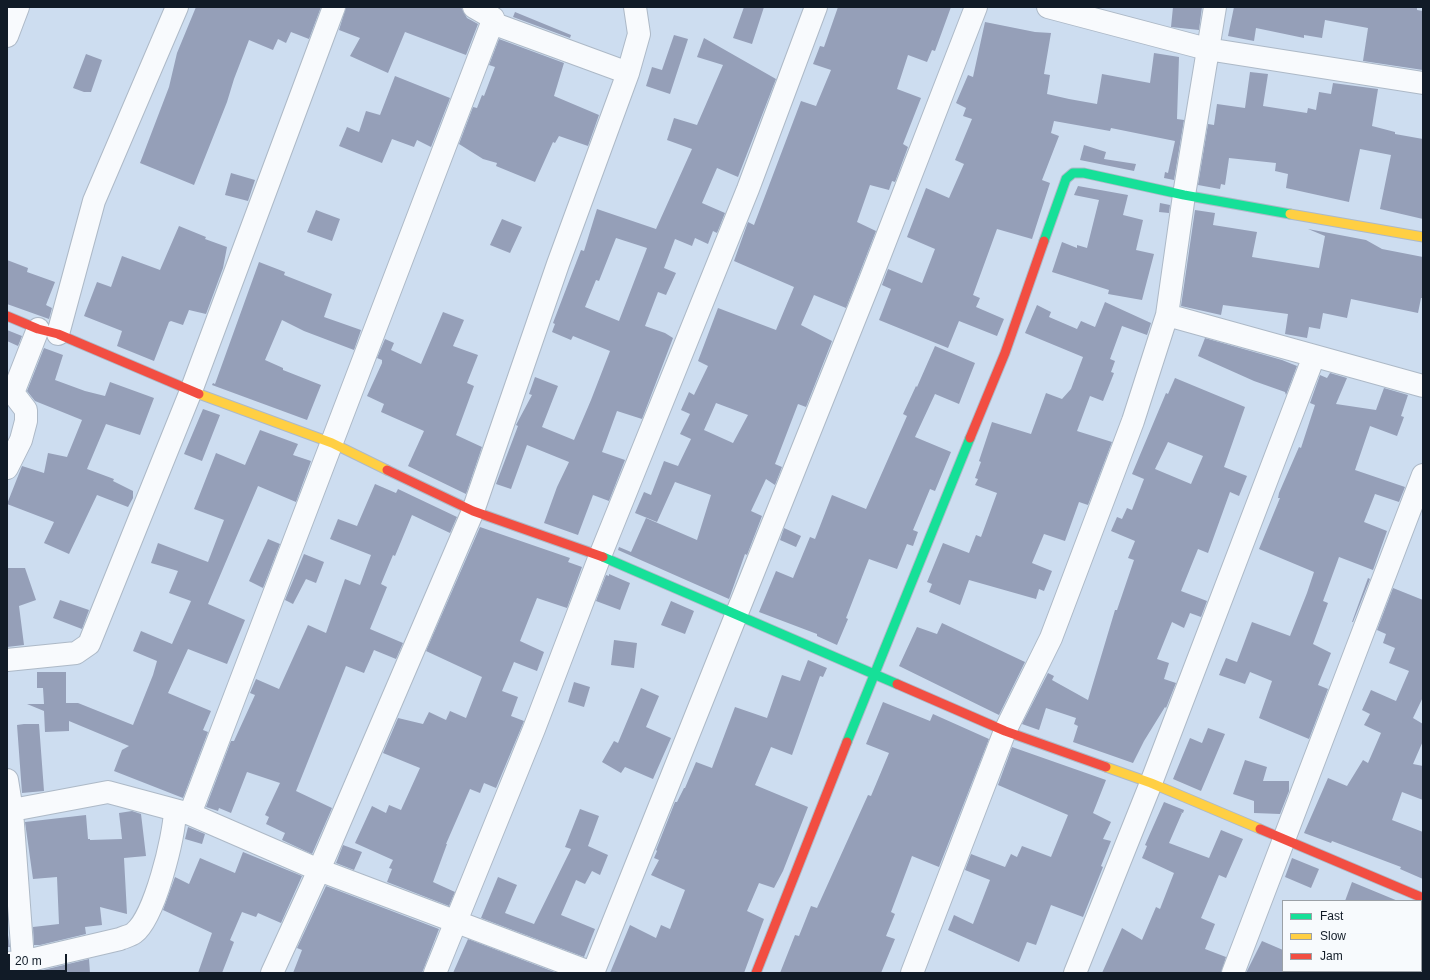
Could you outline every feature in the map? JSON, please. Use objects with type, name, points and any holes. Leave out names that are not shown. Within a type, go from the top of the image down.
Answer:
[{"type":"street","points":[[7,36],[18,7]]},
{"type":"street","points":[[7,468],[21,440],[26,421],[26,410],[10,392],[48,332],[94,201],[177,7]]},
{"type":"street","points":[[7,660],[76,653],[89,644],[190,391],[334,7]]},
{"type":"street","points":[[7,780],[18,966],[120,939],[134,933],[145,918],[171,842],[332,443],[492,23],[493,18],[474,7]]},
{"type":"street","points":[[272,973],[319,870],[473,511],[558,264],[628,73],[639,34],[635,7]]},
{"type":"street","points":[[435,973],[457,923],[534,730],[600,556],[748,189],[816,7]]},
{"type":"street","points":[[9,811],[108,792],[183,812],[319,870],[592,973],[866,291],[976,7]]},
{"type":"street","points":[[1048,7],[1207,49],[1423,83]]},
{"type":"street","points":[[912,973],[1005,731],[1051,638],[1133,421],[1167,315],[1184,195],[1215,7]]},
{"type":"street","points":[[492,23],[628,73]]},
{"type":"street","points":[[756,973],[874,674],[1005,353],[1066,179],[1072,173],[1084,173],[1184,195],[1423,237]]},
{"type":"street","points":[[1167,315],[1423,386]]},
{"type":"street","points":[[7,316],[190,391],[332,443],[473,511],[600,556],[1005,731],[1150,783],[1423,898]]},
{"type":"street","points":[[1075,973],[1150,783],[1314,356]]},
{"type":"street","points":[[1233,973],[1423,475]]},
{"type":"building","points":[[196,7],[321,7],[309,39],[291,32],[286,43],[278,39],[273,50],[249,40],[227,102],[194,185],[140,163],[169,87],[177,53]]},
{"type":"building","points":[[346,7],[461,7],[467,18],[478,24],[466,55],[405,32],[388,73],[350,56],[360,38],[339,30]]},
{"type":"building","points":[[744,7],[764,7],[752,44],[733,38]]},
{"type":"building","points":[[838,7],[951,7],[935,51],[932,50],[927,62],[908,55],[897,89],[921,98],[903,144],[908,147],[895,182],[892,181],[889,190],[870,185],[857,222],[876,231],[846,308],[814,295],[801,325],[832,341],[806,407],[798,404],[775,464],[782,467],[775,485],[766,479],[751,511],[762,516],[747,555],[745,554],[729,599],[618,550],[619,547],[631,552],[646,518],[697,540],[711,495],[675,482],[657,522],[635,513],[644,492],[651,495],[664,461],[678,466],[691,439],[680,434],[690,414],[681,410],[689,392],[694,395],[708,366],[698,361],[718,308],[776,330],[794,287],[734,261],[748,222],[754,225],[801,101],[816,106],[831,70],[813,64],[820,46],[824,47]],"holes":[[[716,403],[748,415],[733,443],[704,430]]]},
{"type":"building","points":[[1173,7],[1202,7],[1199,30],[1171,27]]},
{"type":"building","points":[[1234,7],[1417,7],[1417,10],[1423,11],[1423,70],[1363,61],[1368,28],[1325,20],[1322,38],[1304,35],[1304,38],[1256,28],[1254,41],[1228,36]]},
{"type":"building","points":[[515,12],[571,35],[570,38],[513,17]]},
{"type":"building","points":[[985,22],[1035,32],[1051,33],[1044,74],[1050,75],[1047,94],[1069,99],[1097,104],[1102,74],[1150,83],[1154,53],[1179,57],[1177,119],[1184,120],[1174,180],[1164,178],[1165,172],[1168,173],[1175,141],[1111,128],[1110,131],[1054,121],[1051,133],[1059,136],[1042,180],[1050,183],[1032,239],[997,229],[973,295],[980,298],[976,307],[1004,319],[997,336],[959,321],[948,348],[879,320],[891,289],[882,285],[888,269],[922,283],[935,249],[907,237],[926,188],[949,198],[964,164],[955,160],[972,119],[963,116],[966,108],[956,103],[968,75],[973,77]]},
{"type":"building","points":[[674,35],[688,39],[670,94],[646,86],[652,67],[662,70]]},
{"type":"building","points":[[704,38],[776,79],[738,177],[717,168],[702,203],[725,213],[717,233],[713,231],[708,244],[695,238],[692,246],[675,239],[664,268],[676,273],[666,295],[658,292],[645,326],[665,333],[673,338],[642,419],[617,411],[602,452],[625,460],[609,501],[593,495],[578,535],[544,523],[557,487],[569,462],[527,445],[511,489],[496,484],[518,426],[516,425],[532,395],[529,394],[535,377],[558,386],[542,427],[574,440],[610,351],[573,336],[571,340],[552,332],[555,324],[553,323],[581,250],[584,251],[597,209],[656,229],[692,149],[667,140],[674,118],[697,125],[723,65],[697,57]],"holes":[[[616,238],[647,248],[619,321],[585,307],[596,280],[599,281]]]},
{"type":"building","points":[[499,39],[564,63],[554,96],[599,115],[588,146],[559,136],[555,143],[553,142],[535,182],[496,166],[497,163],[483,159],[459,144],[473,107],[477,108],[482,95],[484,96],[495,67],[489,65]]},
{"type":"building","points":[[86,54],[102,60],[91,92],[84,92],[73,88]]},
{"type":"building","points":[[1250,72],[1268,74],[1263,106],[1307,113],[1308,108],[1316,110],[1319,92],[1331,94],[1333,83],[1378,89],[1372,126],[1395,132],[1395,134],[1423,139],[1423,219],[1380,209],[1391,155],[1360,149],[1349,202],[1286,188],[1288,174],[1275,171],[1276,163],[1229,158],[1225,185],[1221,184],[1220,189],[1198,185],[1208,124],[1214,125],[1217,104],[1245,108]]},
{"type":"building","points":[[395,76],[450,98],[431,147],[417,140],[414,147],[392,139],[382,163],[339,146],[347,127],[359,132],[366,111],[380,115]]},
{"type":"building","points":[[1084,145],[1106,152],[1104,159],[1136,164],[1134,171],[1080,160]]},
{"type":"building","points":[[231,173],[255,180],[248,201],[225,195]]},
{"type":"building","points":[[1078,186],[1128,195],[1123,215],[1143,220],[1136,250],[1154,254],[1142,300],[1108,294],[1109,290],[1052,272],[1062,242],[1077,248],[1077,245],[1087,248],[1099,200],[1074,195]]},
{"type":"building","points":[[1160,203],[1170,205],[1169,213],[1159,212]]},
{"type":"building","points":[[316,210],[340,219],[332,241],[307,232]]},
{"type":"building","points":[[1195,210],[1215,213],[1213,225],[1257,232],[1252,257],[1319,268],[1325,236],[1308,229],[1366,240],[1382,249],[1423,257],[1423,298],[1421,298],[1418,313],[1351,299],[1347,318],[1323,313],[1320,329],[1309,327],[1307,338],[1285,334],[1288,314],[1223,305],[1221,315],[1181,306]]},
{"type":"building","points":[[502,219],[522,227],[510,253],[490,245]]},
{"type":"building","points":[[179,226],[206,237],[205,239],[227,247],[223,268],[206,314],[189,310],[183,325],[171,321],[169,322],[154,361],[117,346],[122,331],[84,316],[97,282],[111,287],[122,256],[160,270]]},
{"type":"building","points":[[7,260],[28,268],[27,272],[55,282],[46,305],[52,308],[49,319],[7,304]]},
{"type":"building","points":[[259,262],[285,272],[284,275],[332,294],[324,317],[361,330],[354,350],[304,331],[282,320],[265,360],[283,368],[283,370],[321,385],[307,420],[212,385],[213,383],[215,384]]},
{"type":"building","points":[[1105,302],[1151,323],[1147,335],[1122,326],[1110,359],[1115,361],[1111,372],[1114,373],[1103,401],[1090,396],[1077,431],[1112,442],[1088,505],[1079,502],[1065,541],[1044,534],[1032,563],[1052,571],[1044,591],[1039,589],[1036,599],[969,580],[960,605],[929,592],[932,584],[927,582],[943,543],[969,553],[976,535],[981,537],[997,493],[975,485],[978,479],[975,478],[981,462],[979,461],[992,422],[1031,434],[1046,393],[1062,399],[1071,389],[1083,357],[1025,333],[1037,305],[1051,312],[1049,317],[1077,329],[1081,321],[1095,327]]},
{"type":"building","points":[[443,312],[464,320],[453,346],[478,355],[467,383],[474,386],[456,435],[482,447],[466,494],[408,466],[424,431],[381,412],[384,404],[367,396],[382,363],[382,360],[377,358],[385,339],[394,343],[391,350],[421,364]]},
{"type":"building","points":[[7,330],[22,336],[18,346],[7,341]]},
{"type":"building","points":[[1205,338],[1282,360],[1297,366],[1286,395],[1285,392],[1254,381],[1198,356]]},
{"type":"building","points":[[935,346],[975,363],[959,404],[935,394],[915,437],[951,452],[935,491],[930,489],[913,530],[918,532],[913,546],[907,544],[897,569],[869,559],[846,618],[848,619],[837,645],[817,636],[817,634],[759,612],[776,571],[793,578],[810,537],[815,539],[832,495],[866,509],[907,416],[903,414]]},
{"type":"building","points":[[44,348],[63,355],[55,380],[85,391],[105,396],[110,382],[154,398],[140,435],[106,424],[87,469],[114,479],[113,481],[133,491],[133,498],[128,507],[97,495],[69,554],[44,543],[54,522],[7,504],[22,466],[44,473],[48,453],[67,457],[82,420],[35,401],[27,391]]},
{"type":"building","points":[[1330,373],[1347,378],[1336,404],[1376,410],[1384,388],[1408,395],[1401,416],[1404,417],[1397,436],[1370,426],[1355,470],[1405,487],[1399,502],[1375,494],[1364,522],[1387,531],[1373,570],[1339,557],[1323,601],[1328,603],[1313,644],[1331,653],[1318,685],[1328,689],[1309,739],[1259,718],[1272,681],[1250,672],[1245,684],[1219,675],[1226,658],[1237,662],[1252,622],[1290,636],[1307,593],[1314,572],[1259,549],[1280,498],[1278,498],[1279,493],[1299,447],[1301,448],[1315,405],[1310,403],[1320,375],[1327,378]]},
{"type":"building","points":[[1175,378],[1245,407],[1224,467],[1247,476],[1239,496],[1230,492],[1208,553],[1198,549],[1181,591],[1207,601],[1201,617],[1190,613],[1184,628],[1172,622],[1157,659],[1169,663],[1164,679],[1176,683],[1166,708],[1165,707],[1144,741],[1133,763],[1073,742],[1078,726],[1074,724],[1076,718],[1046,708],[1039,730],[1022,724],[1048,673],[1054,676],[1052,680],[1088,700],[1115,610],[1117,610],[1134,560],[1128,558],[1135,541],[1111,531],[1117,517],[1122,519],[1127,508],[1132,510],[1144,479],[1132,474],[1166,393],[1168,394]],"holes":[[[1168,442],[1203,456],[1191,484],[1155,469]]]},
{"type":"building","points":[[203,409],[220,415],[202,461],[184,454]]},
{"type":"building","points":[[260,430],[298,444],[293,455],[311,461],[296,502],[258,486],[208,604],[245,620],[227,664],[188,649],[168,693],[211,711],[203,730],[208,732],[183,798],[114,771],[122,750],[129,746],[69,721],[69,731],[45,732],[44,711],[27,704],[44,704],[43,688],[37,688],[37,672],[66,672],[66,703],[78,703],[133,725],[157,661],[133,651],[141,631],[172,644],[191,601],[169,593],[178,571],[151,563],[158,543],[208,562],[224,520],[194,509],[216,453],[245,465]]},
{"type":"building","points":[[375,484],[396,493],[398,489],[457,517],[450,533],[412,515],[395,556],[393,555],[381,584],[387,587],[370,629],[403,643],[396,659],[374,650],[364,673],[346,666],[296,791],[332,808],[312,854],[282,840],[285,833],[266,824],[269,817],[265,815],[280,783],[247,772],[231,813],[219,808],[218,811],[206,807],[231,741],[234,741],[255,695],[250,693],[256,679],[279,689],[308,625],[326,633],[345,579],[360,585],[371,555],[330,539],[338,519],[357,526]]},
{"type":"building","points":[[480,527],[570,558],[568,562],[582,567],[567,608],[537,598],[520,641],[544,652],[537,671],[514,662],[502,691],[518,697],[511,716],[524,721],[496,788],[484,783],[480,793],[470,789],[446,844],[433,882],[455,892],[449,906],[387,882],[392,869],[389,868],[393,860],[355,843],[372,806],[386,813],[389,805],[401,810],[420,768],[383,753],[398,718],[423,724],[429,712],[446,720],[450,711],[466,718],[482,677],[426,651]]},
{"type":"building","points":[[784,528],[801,536],[796,547],[780,540]]},
{"type":"building","points":[[268,539],[280,544],[263,588],[249,581]]},
{"type":"building","points":[[304,554],[324,562],[316,583],[306,579],[293,604],[285,600]]},
{"type":"building","points":[[7,568],[25,568],[36,600],[19,606],[24,645],[7,647]]},
{"type":"building","points":[[609,574],[630,583],[620,610],[596,601],[606,575],[609,576]]},
{"type":"building","points":[[1368,578],[1370,579],[1352,622]]},
{"type":"building","points":[[1393,588],[1423,600],[1423,697],[1413,718],[1423,724],[1423,741],[1413,764],[1423,766],[1423,800],[1402,792],[1392,820],[1423,832],[1423,879],[1400,869],[1401,867],[1332,841],[1331,843],[1304,833],[1328,778],[1347,786],[1363,760],[1368,763],[1381,733],[1364,725],[1370,714],[1362,710],[1371,690],[1396,701],[1409,671],[1389,663],[1395,648],[1383,643],[1386,634],[1377,630]]},
{"type":"building","points":[[60,600],[89,610],[82,629],[53,618]]},
{"type":"building","points":[[671,601],[694,611],[685,634],[661,625]]},
{"type":"building","points":[[942,623],[1025,662],[999,715],[899,666],[917,627],[937,634]]},
{"type":"building","points":[[614,640],[637,643],[634,668],[611,665]]},
{"type":"building","points":[[808,660],[827,668],[823,677],[820,676],[792,755],[771,747],[755,785],[808,807],[783,871],[774,888],[759,883],[747,911],[764,919],[744,973],[610,973],[630,925],[656,938],[661,925],[670,929],[685,890],[651,875],[659,860],[654,858],[657,851],[656,850],[675,802],[677,802],[685,788],[696,762],[712,768],[735,707],[767,718],[782,675],[800,681]]},
{"type":"building","points":[[574,682],[590,687],[584,707],[568,702]]},
{"type":"building","points":[[641,688],[659,696],[646,727],[671,738],[653,779],[625,767],[621,773],[602,762],[614,741],[618,743]]},
{"type":"building","points":[[883,702],[930,721],[933,714],[989,739],[939,867],[912,856],[891,912],[895,914],[886,936],[895,939],[881,973],[780,973],[795,935],[799,936],[811,906],[817,908],[868,795],[871,796],[889,753],[866,744]]},
{"type":"building","points":[[39,724],[44,791],[22,793],[17,725]]},
{"type":"building","points":[[1208,728],[1225,734],[1201,791],[1173,779],[1190,738],[1202,743]]},
{"type":"building","points":[[1012,747],[1106,780],[1093,813],[1111,822],[1103,839],[1111,841],[1101,866],[1103,867],[1083,917],[1051,905],[1036,945],[1027,942],[1019,962],[948,930],[954,915],[973,924],[990,880],[965,870],[971,854],[1005,867],[1011,854],[1017,857],[1022,846],[1051,857],[1068,815],[998,785]]},
{"type":"building","points":[[1245,760],[1267,767],[1263,781],[1289,781],[1289,791],[1280,814],[1254,813],[1254,801],[1233,794]]},
{"type":"building","points":[[1164,802],[1184,810],[1183,813],[1180,812],[1182,813],[1169,843],[1209,858],[1221,830],[1243,839],[1226,878],[1219,875],[1201,918],[1215,924],[1205,949],[1226,957],[1221,973],[1102,973],[1122,928],[1142,940],[1156,907],[1160,909],[1174,873],[1142,858],[1147,846],[1145,845]]},
{"type":"building","points":[[580,809],[599,816],[588,846],[608,855],[600,875],[592,871],[585,884],[576,880],[561,915],[595,929],[584,957],[481,918],[498,877],[517,885],[505,913],[534,924],[571,849],[565,847]]},
{"type":"building","points":[[132,811],[141,814],[146,856],[124,858],[127,914],[100,907],[102,925],[85,927],[86,934],[40,945],[34,945],[33,927],[59,924],[57,877],[33,879],[25,822],[86,815],[88,839],[122,839],[119,813]]},
{"type":"building","points":[[188,827],[205,834],[202,844],[185,839]]},
{"type":"building","points":[[343,845],[362,852],[354,870],[336,863]]},
{"type":"building","points":[[243,852],[302,876],[281,923],[258,913],[256,917],[242,912],[230,940],[234,942],[222,973],[198,973],[212,933],[163,910],[175,877],[189,884],[200,858],[235,873]]},
{"type":"building","points":[[1292,858],[1319,869],[1311,888],[1285,877]]},
{"type":"building","points":[[1352,882],[1396,900],[1345,900]]},
{"type":"building","points":[[326,886],[439,929],[422,973],[293,973],[302,950],[297,948]]},
{"type":"building","points":[[7,929],[10,947],[7,947]]},
{"type":"building","points":[[468,939],[557,973],[453,973]]},
{"type":"building","points":[[1262,941],[1282,950],[1283,973],[1246,973]]},
{"type":"building","points":[[89,959],[90,973],[44,973],[43,970]]},
{"type":"traffic: fast","points":[[1044,241],[1066,179],[1073,173],[1084,173],[1184,195],[1290,214]]},
{"type":"traffic: fast","points":[[847,742],[970,438]]},
{"type":"traffic: fast","points":[[603,557],[897,684]]},
{"type":"traffic: slow","points":[[1290,214],[1423,237]]},
{"type":"traffic: slow","points":[[199,394],[332,443],[387,470]]},
{"type":"traffic: slow","points":[[1106,767],[1151,783],[1260,829]]},
{"type":"traffic: jam","points":[[970,438],[1005,353],[1044,241]]},
{"type":"traffic: jam","points":[[7,316],[38,329],[58,334],[199,394]]},
{"type":"traffic: jam","points":[[387,470],[473,511],[603,557]]},
{"type":"traffic: jam","points":[[897,684],[1005,731],[1106,767]]},
{"type":"traffic: jam","points":[[756,973],[847,742]]},
{"type":"traffic: jam","points":[[1260,829],[1423,898]]}]
